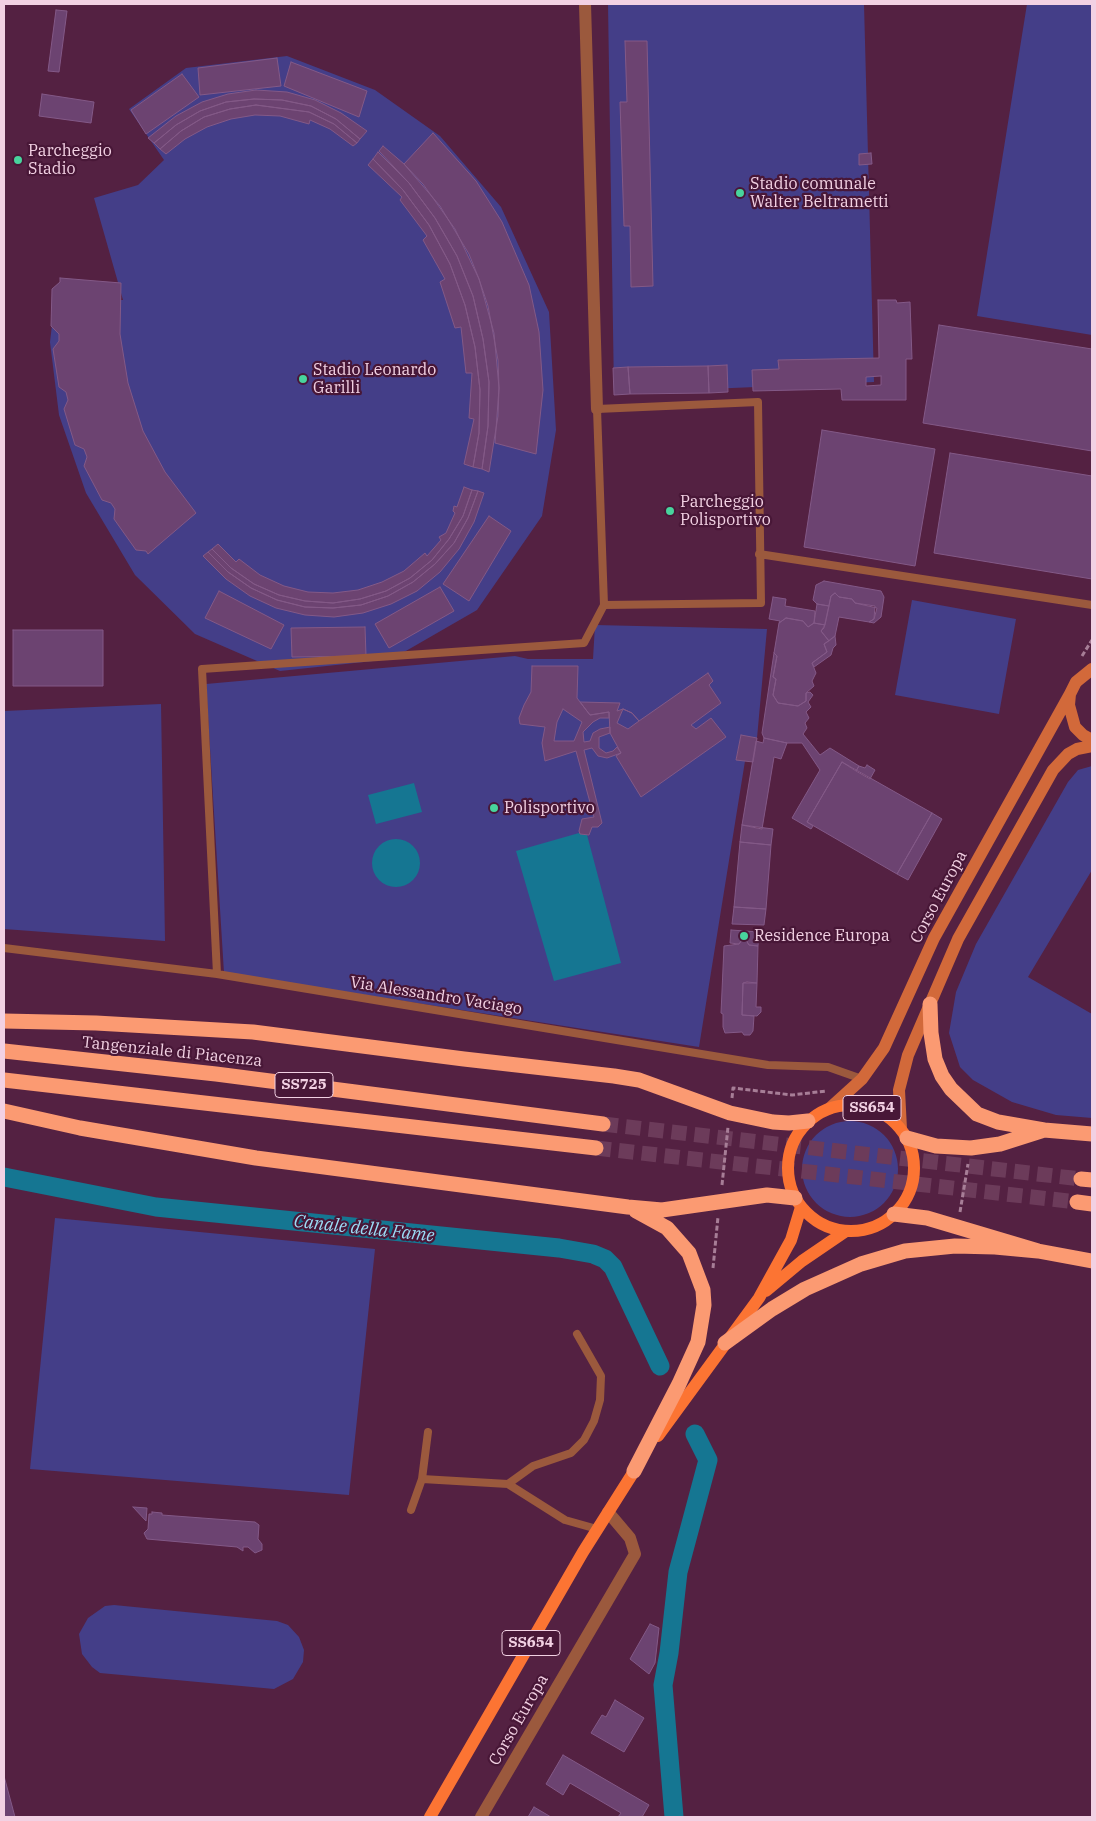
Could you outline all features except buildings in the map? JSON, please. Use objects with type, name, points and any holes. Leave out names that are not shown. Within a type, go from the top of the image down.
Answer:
[{"type":"highway","points":[[930,1004],[931,1033],[935,1058],[942,1076],[951,1089],[977,1114],[998,1122],[1044,1130],[1092,1134]]},
{"type":"highway","points":[[4,1021],[96,1023],[253,1032],[614,1076],[639,1080],[730,1113],[772,1122],[808,1121]]},
{"type":"highway","name":"Tangenziale di Piacenza","points":[[4,1051],[226,1075],[603,1124]]},
{"type":"highway","name":"SS725","points":[[4,1080],[596,1148]]},
{"type":"highway","points":[[4,1111],[80,1128],[256,1158],[628,1207],[662,1210],[767,1194],[798,1203]]},
{"type":"highway","points":[[904,1133],[936,1146],[971,1148],[1000,1144],[1044,1130]]},
{"type":"highway","points":[[628,1207],[667,1228],[689,1253],[703,1290],[704,1305],[698,1342],[679,1384],[634,1471]]},
{"type":"highway","points":[[894,1214],[927,1218],[1038,1251]]},
{"type":"highway","points":[[725,1343],[772,1309],[804,1289],[861,1264],[905,1251],[955,1246],[995,1246],[1038,1251],[1092,1262]]},
{"type":"main road","name":"Corso Europa","points":[[830,1108],[862,1079],[884,1048],[934,938],[1076,682],[1090,669]]},
{"type":"main road","points":[[1070,694],[1070,716],[1083,735],[1092,740]]},
{"type":"main road","name":"SS654","points":[[904,1133],[883,1114],[861,1105],[845,1104],[830,1108],[808,1121],[795,1137],[788,1157],[788,1178],[798,1203],[813,1220],[829,1228],[846,1231],[864,1230],[880,1224],[894,1214],[907,1198],[914,1178],[914,1158],[904,1133],[899,1090],[908,1055],[974,906],[1053,770],[1068,754],[1077,749],[1092,746]]},
{"type":"main road","name":"SS654","points":[[634,1471],[759,1298],[790,1240],[798,1203]]},
{"type":"main road","name":"SS654","points":[[759,1298],[787,1272],[846,1231]]},
{"type":"main road","name":"Corso Europa","points":[[430,1817],[597,1529],[634,1471]]},
{"type":"street","points":[[585,4],[597,408]]},
{"type":"street","name":"Corso Europa","points":[[481,1817],[635,1554],[630,1538],[608,1512]]},
{"type":"lane","points":[[217,974],[202,669],[584,642],[604,606],[597,408],[758,402],[761,603],[604,606]]},
{"type":"lane","points":[[759,554],[1092,605]]},
{"type":"lane","name":"Via Alessandro Vaciago","points":[[4,948],[217,974],[768,1065],[828,1067],[862,1079]]},
{"type":"lane","points":[[508,1484],[534,1466],[571,1453],[584,1440],[594,1421],[600,1400],[601,1376],[577,1334]]},
{"type":"lane","points":[[411,1510],[422,1479],[428,1432]]},
{"type":"lane","points":[[422,1479],[508,1484],[566,1520],[597,1529]]},
{"type":"path","points":[[1080,660],[1092,640]]},
{"type":"path","points":[[731,1105],[733,1088],[792,1095],[814,1094],[834,1088],[848,1074]]},
{"type":"path","points":[[721,1192],[729,1121]]},
{"type":"path","points":[[960,1217],[969,1159]]},
{"type":"path","points":[[712,1275],[718,1211]]},
{"type":"shaded area","name":"Stadio comunale Walter Beltrametti","points":[[608,4],[864,4],[874,382],[614,393]]},
{"type":"shaded area","points":[[1027,4],[1092,4],[1092,335],[977,316]]},
{"type":"shaded area","name":"Stadio Leonardo Garilli","points":[[287,56],[375,90],[440,136],[501,207],[549,312],[556,430],[542,516],[477,610],[392,659],[280,671],[195,634],[135,575],[86,493],[59,415],[50,342],[55,299],[123,300],[94,198],[138,185],[164,160],[129,109],[186,68]]},
{"type":"shaded area","points":[[912,600],[1016,619],[999,714],[895,695]]},
{"type":"shaded area","points":[[595,625],[767,629],[757,738],[741,736],[736,759],[745,761],[699,1047],[224,973],[206,684],[515,656],[528,659],[593,659]]},
{"type":"shaded area","points":[[161,704],[165,941],[4,929],[4,711]]},
{"type":"shaded area","points":[[1092,766],[1092,870],[1028,977],[1092,1014],[1092,1118],[1056,1115],[1012,1102],[973,1080],[960,1067],[949,1033],[956,992],[976,944],[1068,782],[1078,770]]},
{"type":"shaded area","points":[[850,1121],[868,1125],[884,1135],[894,1151],[898,1169],[894,1187],[884,1203],[868,1213],[850,1217],[832,1213],[816,1203],[806,1187],[802,1169],[806,1151],[816,1135],[832,1125]]},
{"type":"shaded area","points":[[55,1218],[375,1249],[349,1495],[30,1469]]},
{"type":"shaded area","points":[[114,1605],[277,1621],[288,1625],[299,1637],[304,1650],[303,1662],[293,1679],[274,1689],[100,1673],[92,1667],[82,1654],[79,1634],[88,1618],[105,1606]]},
{"type":"water","points":[[414,783],[422,812],[376,824],[368,795]]},
{"type":"water","points":[[586,831],[621,963],[554,981],[516,851]]},
{"type":"water","points":[[396,839],[405,841],[413,846],[418,854],[420,863],[418,872],[413,880],[405,885],[396,887],[387,885],[379,880],[374,872],[372,863],[374,854],[379,846],[387,841]]},
{"type":"waterway","name":"Canale della Fame","points":[[4,1177],[156,1207],[559,1248],[593,1254],[605,1259],[613,1267],[660,1366]]},
{"type":"waterway","points":[[674,1817],[663,1685],[669,1653],[678,1572],[708,1460],[695,1434]]},
{"type":"tunnel","points":[[603,1124],[1081,1179]]},
{"type":"tunnel","points":[[596,1148],[1077,1202]]},
{"type":"place","name":"Parcheggio Stadio","points":[[18,160]]},
{"type":"place","name":"Stadio comunale Walter Beltrametti","points":[[740,193]]},
{"type":"place","name":"Stadio Leonardo Garilli","points":[[303,379]]},
{"type":"place","name":"Parcheggio Polisportivo","points":[[670,511]]},
{"type":"place","name":"Polisportivo","points":[[494,808]]},
{"type":"place","name":"Residence Europa","points":[[744,936]]}]
